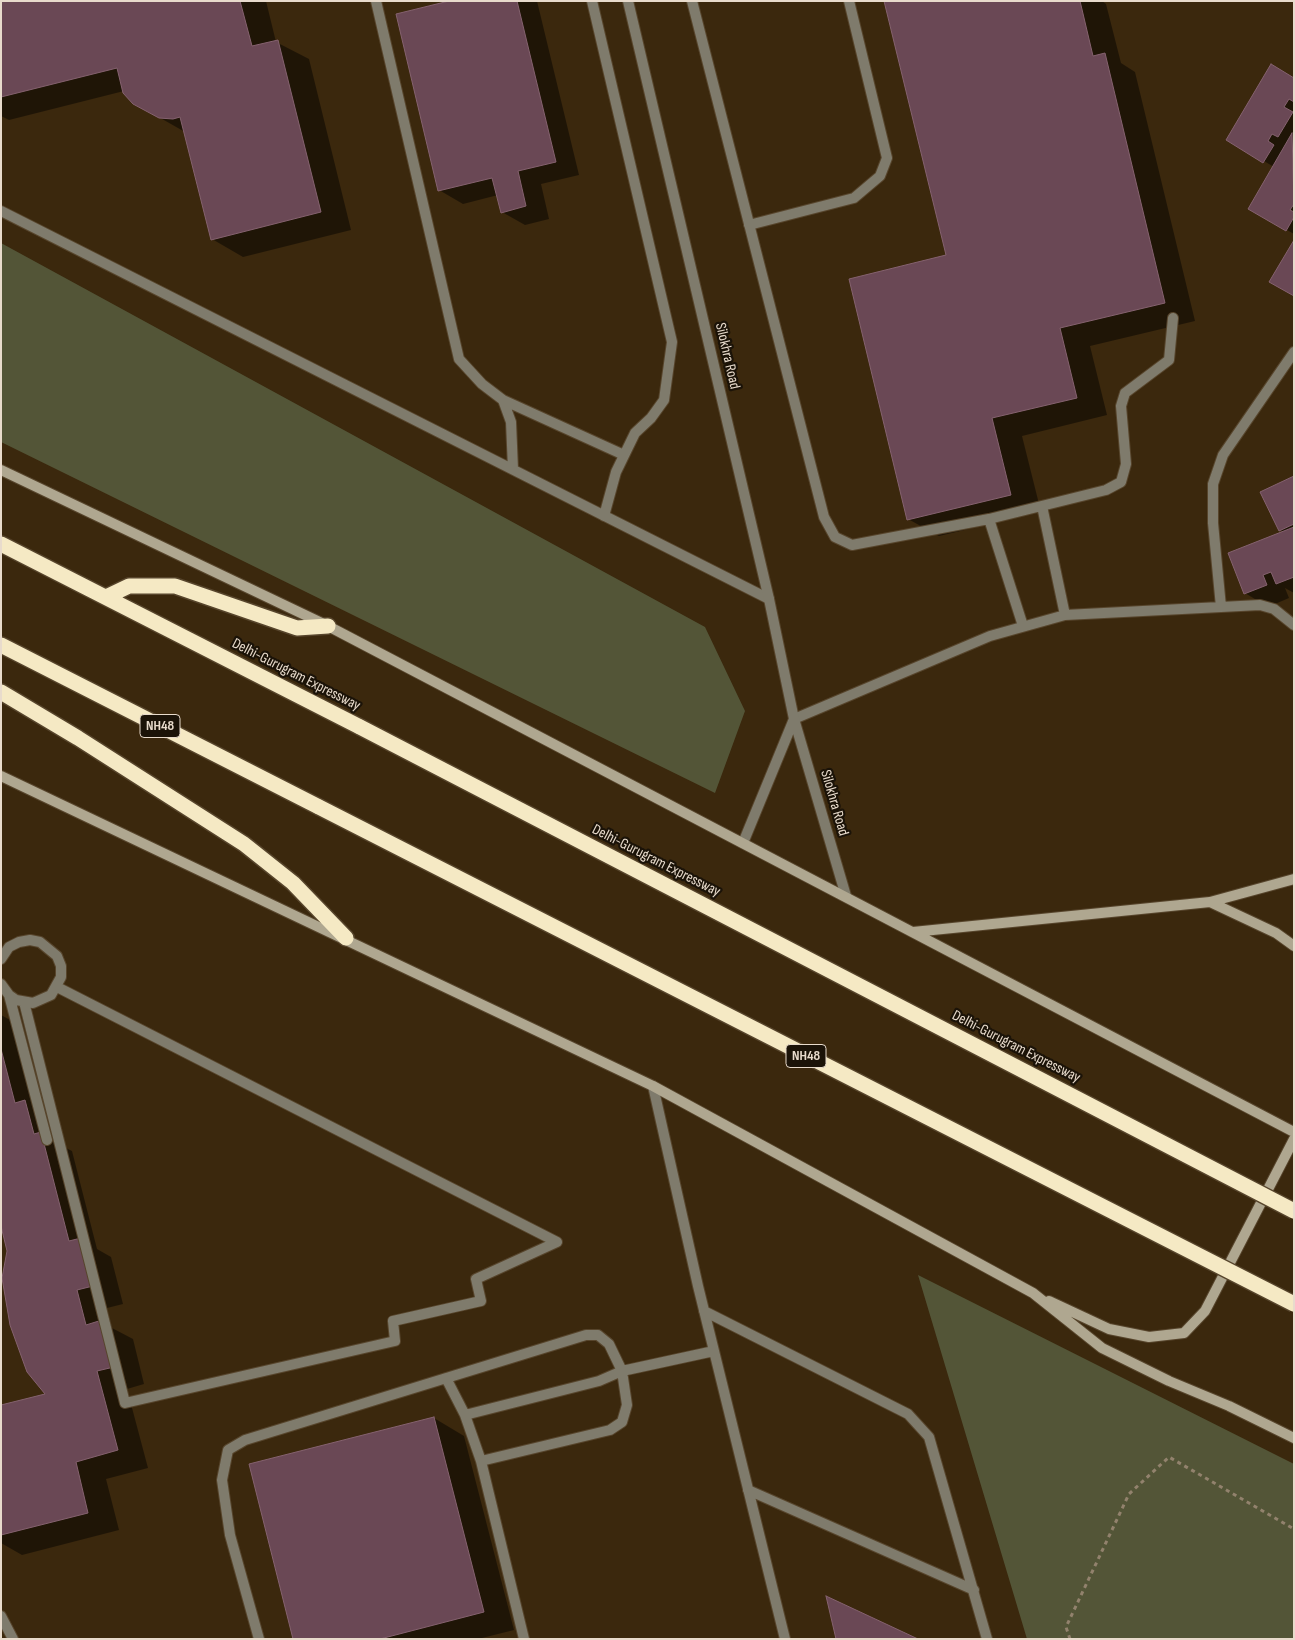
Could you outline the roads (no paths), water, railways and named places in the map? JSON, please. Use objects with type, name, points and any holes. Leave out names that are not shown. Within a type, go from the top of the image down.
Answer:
[{"type":"highway","name":"Delhi-Gurugram Expressway","points":[[1,544],[360,727],[1294,1211]]},
{"type":"highway","points":[[106,597],[129,586],[175,586],[297,628],[328,626]]},
{"type":"highway","name":"NH48","points":[[1,645],[1294,1304]]},
{"type":"highway","points":[[1,692],[54,722],[244,844],[294,883],[346,938]]},
{"type":"main road","points":[[1,470],[328,626],[1294,1132]]},
{"type":"main road","points":[[1,776],[346,938],[653,1086],[1032,1293],[1109,1329],[1149,1338],[1184,1333],[1205,1311],[1294,1139]]},
{"type":"main road","points":[[912,932],[1210,902],[1294,879]]},
{"type":"main road","points":[[1210,902],[1276,933],[1294,946]]},
{"type":"main road","points":[[1032,1293],[1102,1348],[1294,1438]]},
{"type":"street","points":[[376,1],[459,359],[482,384],[503,400],[624,455]]},
{"type":"street","points":[[592,1],[672,342],[664,400],[651,418],[635,433],[616,472],[604,516]]},
{"type":"street","name":"Silokhra Road","points":[[628,1],[769,599],[794,719],[846,896]]},
{"type":"street","points":[[692,1],[824,517],[835,537],[852,545],[989,519],[1106,490],[1121,482],[1126,464],[1121,406],[1125,393],[1169,360],[1173,318]]},
{"type":"street","points":[[749,225],[854,198],[880,176],[887,158],[849,1]]},
{"type":"street","points":[[1,211],[769,599]]},
{"type":"street","points":[[1220,606],[1213,524],[1213,484],[1223,455],[1294,352]]},
{"type":"street","points":[[503,400],[511,422],[513,469]]},
{"type":"street","points":[[1042,506],[1065,615]]},
{"type":"street","points":[[989,519],[1023,626]]},
{"type":"street","points":[[743,843],[794,719],[990,636],[1065,615],[1220,606],[1260,605],[1274,609],[1294,625]]},
{"type":"street","points":[[1,959],[5,945],[30,940],[50,947],[57,956],[60,966],[61,977],[57,987],[43,1000],[24,1002],[9,995]]},
{"type":"street","points":[[1,984],[9,995],[48,1140]]},
{"type":"street","points":[[24,1002],[125,1403],[395,1341],[393,1321],[481,1300],[476,1279],[557,1242],[57,987]]},
{"type":"street","points":[[653,1086],[704,1311],[784,1639]]},
{"type":"street","points":[[704,1311],[908,1414],[929,1437],[987,1639]]},
{"type":"street","points":[[259,1639],[230,1536],[222,1480],[228,1450],[245,1440],[586,1335],[598,1335],[609,1344],[622,1371],[627,1405],[622,1422],[610,1430],[481,1461]]},
{"type":"street","points":[[465,1415],[599,1381],[622,1371],[714,1351]]},
{"type":"street","points":[[446,1378],[465,1415],[481,1461],[524,1639]]},
{"type":"street","points":[[748,1490],[974,1590]]},
{"type":"street","points":[[1,1616],[13,1639]]}]
